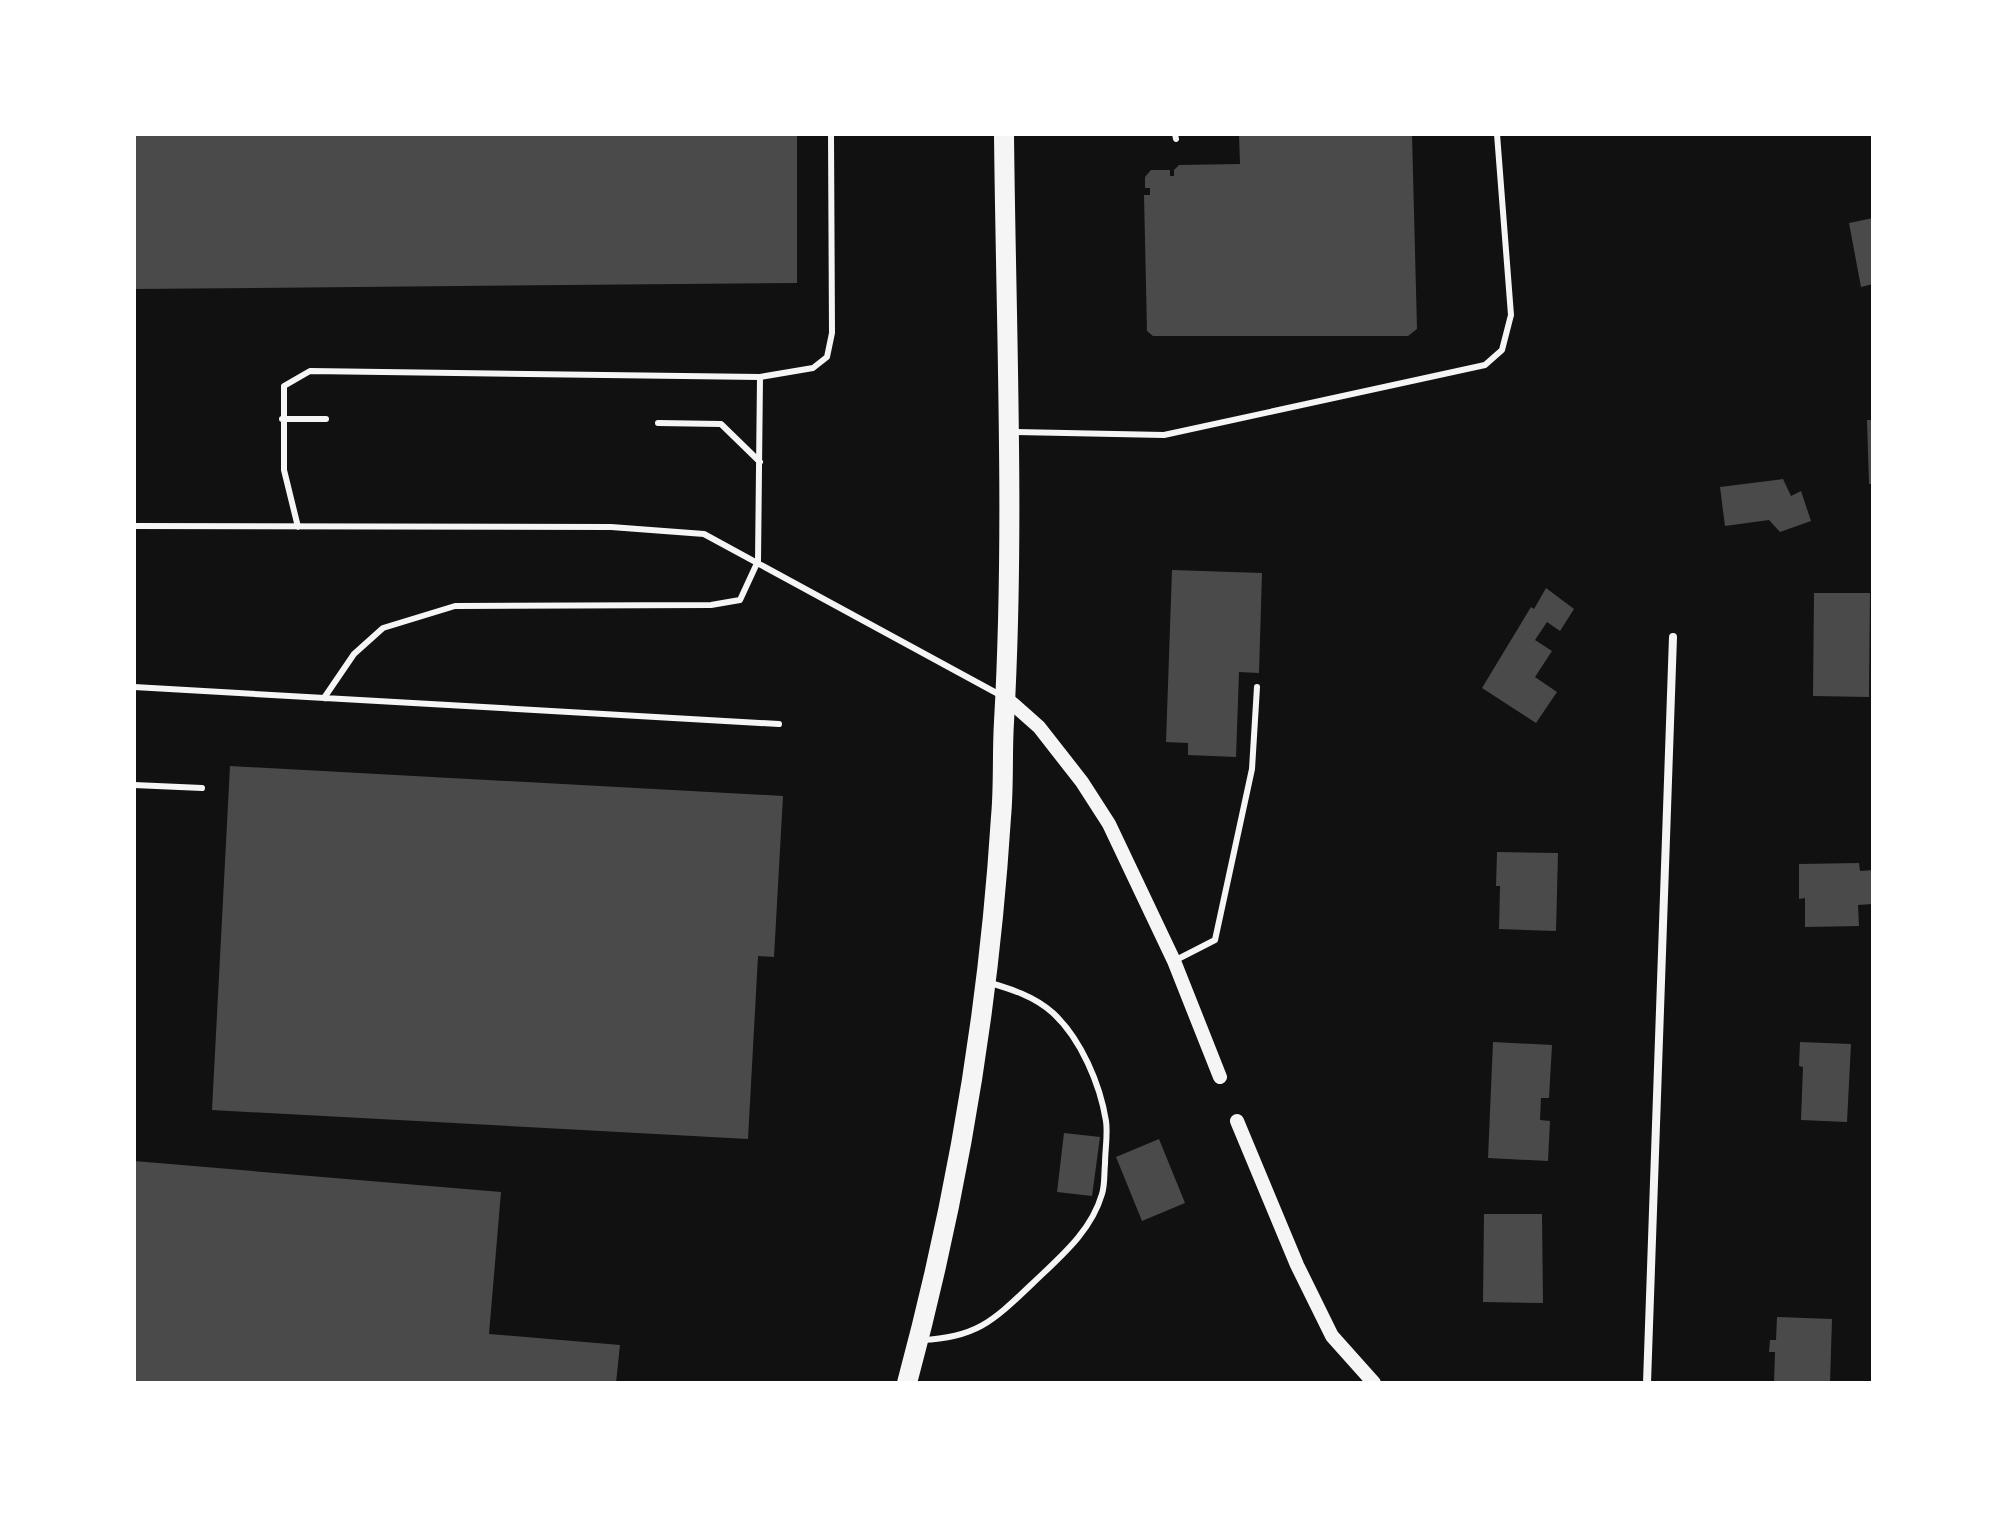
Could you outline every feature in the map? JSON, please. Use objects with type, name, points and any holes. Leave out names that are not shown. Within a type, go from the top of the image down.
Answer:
[{"type":"main road","points":[[907,1383],[919,1341],[960,1148],[986,982],[1002,811],[1008,642],[1004,134]]},
{"type":"street","points":[[1647,1383],[1673,637]]},
{"type":"street","points":[[1005,697],[1039,727],[1082,782],[1109,824],[1174,961],[1220,1077]]},
{"type":"street","points":[[1237,1121],[1297,1265],[1332,1336],[1374,1383]]},
{"type":"lane","points":[[298,527],[284,470],[284,386],[310,371],[760,377],[813,368],[827,357],[832,333],[831,134]]},
{"type":"lane","points":[[1007,432],[1164,435],[1485,365],[1502,350],[1511,315],[1497,134]]},
{"type":"lane","points":[[324,698],[354,654],[383,628],[455,606],[711,605],[740,600],[758,561],[760,377]]},
{"type":"lane","points":[[282,419],[326,419]]},
{"type":"lane","points":[[658,423],[721,424],[760,462]]},
{"type":"lane","points":[[134,526],[611,527],[704,534],[1005,697]]},
{"type":"lane","points":[[134,687],[779,724]]},
{"type":"lane","points":[[1174,961],[1215,940],[1252,769],[1257,687]]},
{"type":"lane","points":[[134,785],[202,788]]},
{"type":"lane","points":[[919,1341],[962,1336],[980,1328],[1008,1307],[1082,1236],[1103,1193],[1107,1123],[1094,1079],[1075,1041],[1054,1014],[1038,1001],[1015,989],[986,982]]},
{"type":"building","points":[[134,134],[797,134],[797,283],[134,289]]},
{"type":"building","points":[[1239,134],[1412,134],[1417,329],[1408,336],[1153,336],[1147,331],[1144,195],[1150,195],[1150,188],[1145,188],[1145,177],[1151,170],[1170,170],[1170,176],[1174,176],[1174,170],[1179,165],[1240,164]]},
{"type":"building","points":[[1873,218],[1873,284],[1861,287],[1849,223]]},
{"type":"building","points":[[1867,420],[1873,420],[1873,484],[1869,484]]},
{"type":"building","points":[[1783,479],[1791,496],[1801,491],[1811,521],[1780,532],[1769,520],[1725,526],[1720,487]]},
{"type":"building","points":[[1172,570],[1262,573],[1259,673],[1239,672],[1236,757],[1188,755],[1188,743],[1166,742]]},
{"type":"building","points":[[1546,588],[1574,609],[1560,631],[1547,622],[1535,640],[1552,651],[1535,677],[1557,692],[1536,723],[1482,688]]},
{"type":"building","points":[[1814,593],[1870,593],[1869,697],[1813,696]]},
{"type":"building","points":[[230,766],[783,796],[774,957],[758,956],[748,1139],[212,1110]]},
{"type":"building","points":[[1497,852],[1558,853],[1556,931],[1499,929]]},
{"type":"building","points":[[1859,863],[1860,871],[1873,870],[1873,904],[1858,905],[1859,926],[1805,927],[1805,898],[1799,899],[1799,864]]},
{"type":"building","points":[[1493,1042],[1552,1045],[1549,1098],[1541,1098],[1540,1120],[1550,1121],[1548,1161],[1488,1158]]},
{"type":"building","points":[[1800,1042],[1851,1044],[1847,1122],[1801,1120],[1803,1067],[1799,1066]]},
{"type":"building","points":[[1064,1133],[1100,1137],[1092,1196],[1057,1192]]},
{"type":"building","points":[[1159,1139],[1185,1203],[1142,1221],[1116,1157]]},
{"type":"building","points":[[134,1161],[501,1192],[489,1334],[620,1345],[616,1383],[134,1383]]},
{"type":"building","points":[[1484,1214],[1542,1214],[1543,1303],[1483,1302]]},
{"type":"building","points":[[1777,1317],[1832,1319],[1830,1383],[1774,1383],[1775,1352],[1769,1352],[1770,1340],[1776,1340]]}]
